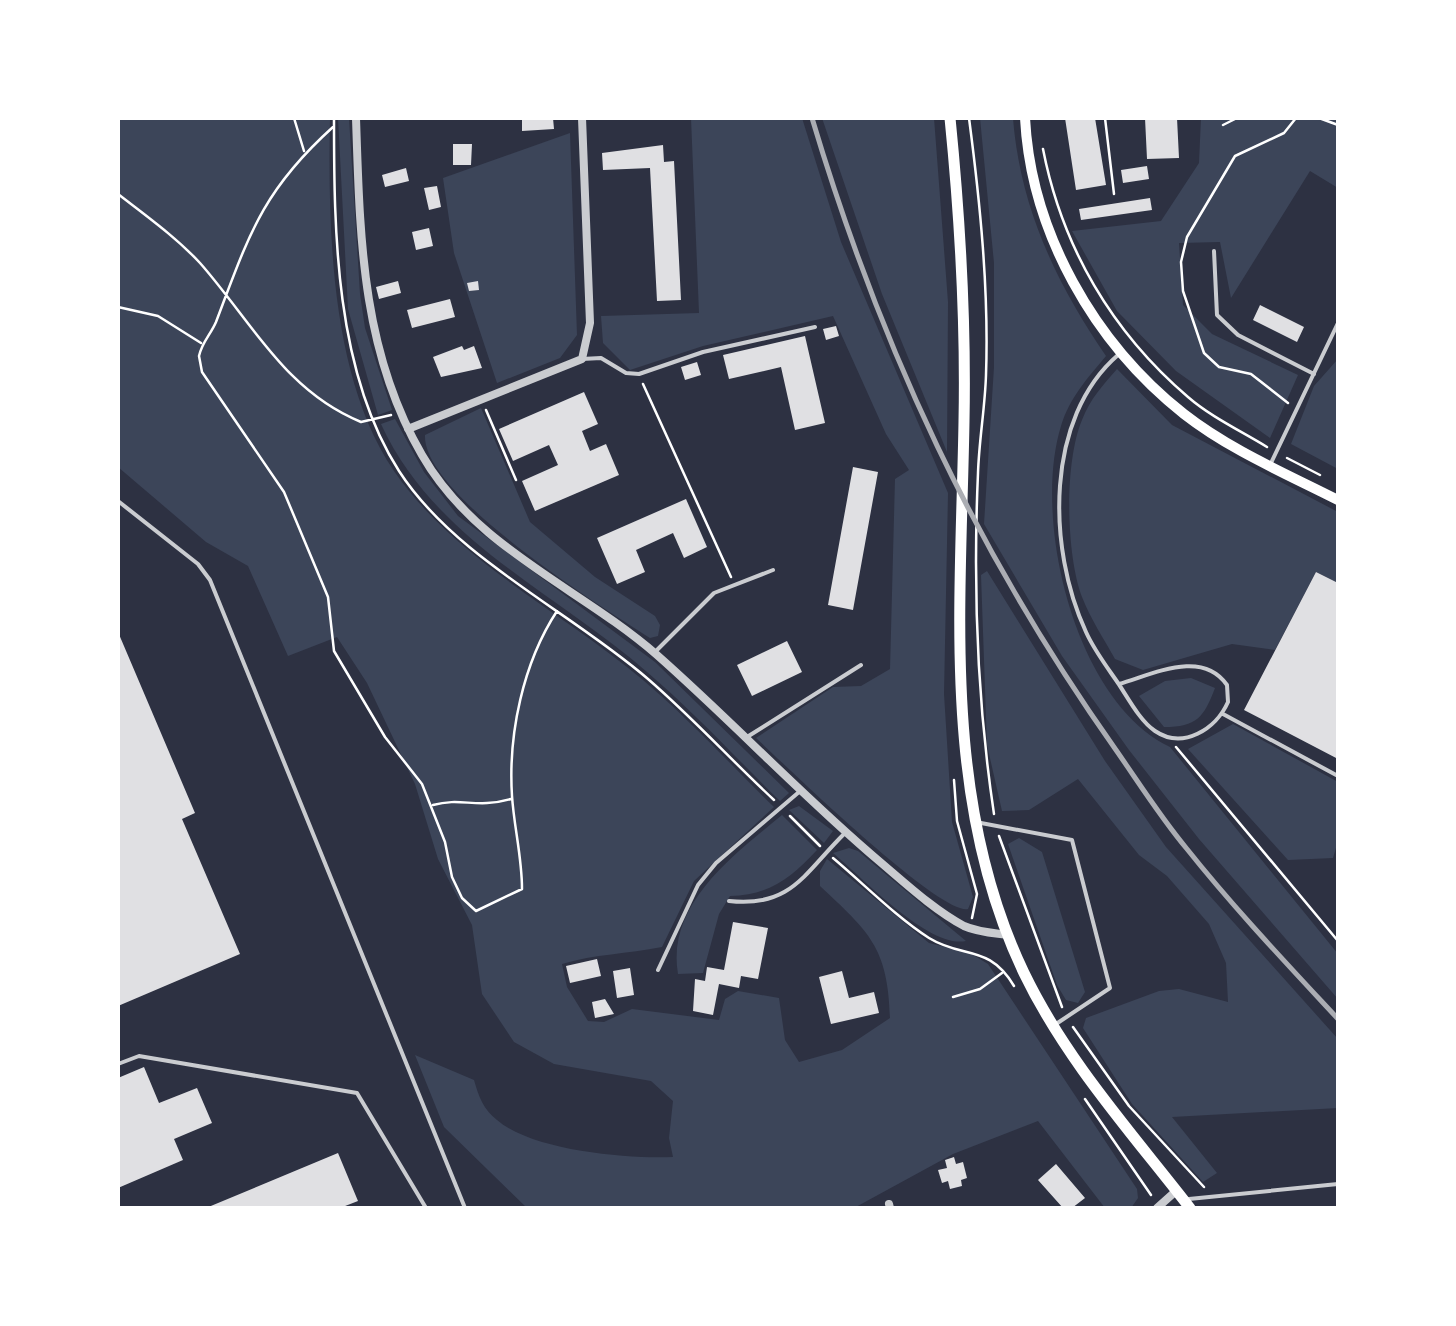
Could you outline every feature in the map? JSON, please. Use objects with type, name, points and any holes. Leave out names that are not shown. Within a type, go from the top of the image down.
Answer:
[{"type":"main road","points":[[950,118],[964,312],[960,656],[963,737],[975,822],[1008,935],[1052,1026],[1104,1101],[1183,1200]]},
{"type":"main road","points":[[1025,118],[1031,168],[1049,232],[1082,298],[1120,353],[1183,414],[1338,500]]},
{"type":"street","points":[[356,118],[371,326],[408,429],[441,484],[489,535],[654,653],[799,792],[960,924],[1008,935]]},
{"type":"street","points":[[408,429],[582,358],[590,322],[582,118]]},
{"type":"street","points":[[1159,1207],[1183,1200]]},
{"type":"lane","points":[[1214,251],[1217,315],[1238,335],[1314,374]]},
{"type":"lane","points":[[1270,465],[1338,322]]},
{"type":"lane","points":[[582,358],[602,358],[626,372],[638,374],[703,352],[815,326]]},
{"type":"lane","points":[[1119,684],[1191,664],[1206,667],[1227,685],[1228,702],[1223,714],[1206,730],[1188,738],[1169,738],[1152,730],[1119,684],[1086,634],[1074,600],[1066,566],[1062,492],[1070,424],[1098,372],[1120,353]]},
{"type":"lane","points":[[118,500],[198,564],[210,580],[465,1208]]},
{"type":"lane","points":[[654,653],[714,592],[773,570]]},
{"type":"lane","points":[[744,739],[862,665]]},
{"type":"lane","points":[[1223,714],[1338,776]]},
{"type":"lane","points":[[658,970],[698,885],[716,863],[799,792]]},
{"type":"lane","points":[[975,822],[1072,840],[1110,988],[1052,1026]]},
{"type":"lane","points":[[729,901],[762,902],[778,897],[799,884],[845,832]]},
{"type":"lane","points":[[118,1064],[140,1056],[357,1093],[426,1208]]},
{"type":"lane","points":[[1183,1200],[1338,1184]]},
{"type":"path","points":[[294,118],[304,152]]},
{"type":"path","points":[[970,118],[977,175],[986,374],[978,471],[976,596],[984,732],[995,824],[1076,1032],[1129,1106],[1212,1197]]},
{"type":"path","points":[[1105,118],[1114,194]]},
{"type":"path","points":[[1224,125],[1236,118]]},
{"type":"path","points":[[1296,118],[1284,133],[1235,156],[1187,237],[1180,262],[1183,291],[1204,353],[1219,367],[1251,374],[1269,384],[1296,412]]},
{"type":"path","points":[[1319,118],[1337,122]]},
{"type":"path","points":[[334,126],[290,166],[250,231],[214,328],[202,343],[202,372],[284,492],[328,597],[334,651],[385,737],[400,752],[433,804],[452,877],[462,898],[476,911],[522,888],[522,848],[512,799],[513,747],[536,643],[557,610]]},
{"type":"path","points":[[1040,136],[1061,219],[1085,272],[1141,352],[1191,400],[1276,453],[1323,476]]},
{"type":"path","points":[[118,194],[196,259],[276,363],[314,397],[361,422],[401,412]]},
{"type":"path","points":[[118,307],[158,316],[202,343]]},
{"type":"path","points":[[638,374],[734,585]]},
{"type":"path","points":[[481,400],[516,480]]},
{"type":"path","points":[[1169,738],[1338,941]]},
{"type":"path","points":[[433,804],[451,800],[485,807],[512,799]]},
{"type":"path","points":[[972,949],[1004,972],[1020,996]]},
{"type":"path","points":[[953,997],[980,989],[1004,972]]},
{"type":"path","points":[[1087,1101],[1159,1207]]},
{"type":"shaded area","points":[[118,118],[330,118],[332,253],[345,347],[373,433],[394,471],[447,532],[643,680],[774,807],[694,881],[662,947],[562,964],[567,987],[588,1021],[604,1022],[632,1009],[719,1020],[725,999],[738,991],[779,998],[785,1040],[799,1062],[842,1050],[890,1018],[885,974],[873,943],[820,886],[820,871],[827,859],[929,943],[970,953],[988,964],[1137,1189],[1138,1198],[1131,1208],[1105,1208],[1038,1121],[953,1154],[854,1208],[527,1208],[444,1127],[415,1055],[474,1080],[492,1116],[533,1139],[582,1151],[673,1157],[669,1138],[673,1101],[651,1081],[554,1064],[514,1042],[482,994],[472,925],[438,859],[415,784],[367,683],[337,637],[288,656],[248,566],[206,542],[118,467]]},
{"type":"shaded area","points":[[338,118],[349,118],[365,328],[392,410],[378,415],[348,309]]},
{"type":"shaded area","points":[[691,118],[802,118],[841,242],[948,493],[944,694],[952,822],[973,897],[968,909],[927,889],[896,865],[756,738],[833,687],[861,686],[890,669],[895,479],[909,470],[886,434],[833,316],[703,346],[630,370],[603,343],[601,316],[699,313]]},
{"type":"shaded area","points":[[822,118],[934,118],[948,302],[947,452],[882,294]]},
{"type":"shaded area","points":[[980,118],[1013,118],[1023,182],[1043,243],[1071,301],[1106,356],[1069,406],[1053,465],[1052,509],[1058,557],[1069,605],[1086,650],[1109,691],[1137,724],[1170,747],[1338,954],[1338,999],[1199,839],[1129,750],[1062,656],[984,524],[994,367],[994,263]]},
{"type":"shaded area","points":[[1201,118],[1338,118],[1338,188],[1310,171],[1231,298],[1220,242],[1179,243],[1183,305],[1212,334],[1298,375],[1270,438],[1176,371],[1117,311],[1072,231],[1161,221],[1199,163]]},
{"type":"shaded area","points":[[570,133],[577,335],[560,358],[497,383],[454,253],[443,178]]},
{"type":"shaded area","points":[[1338,359],[1338,469],[1291,444],[1314,386]]},
{"type":"shaded area","points":[[1117,369],[1172,425],[1338,512],[1336,582],[1316,572],[1275,650],[1232,644],[1143,670],[1115,659],[1097,628],[1077,579],[1070,533],[1070,484],[1082,420]]},
{"type":"shaded area","points":[[481,408],[530,522],[595,577],[655,616],[660,625],[658,636],[650,638],[557,576],[452,488],[432,460],[425,435]]},
{"type":"shaded area","points":[[395,419],[424,472],[458,516],[655,662],[789,793],[780,801],[647,672],[464,532],[404,465],[381,424]]},
{"type":"shaded area","points":[[987,571],[1105,761],[1166,847],[1338,1039],[1338,1108],[1172,1117],[1217,1173],[1203,1182],[1132,1104],[1083,1028],[1086,1018],[1159,991],[1179,989],[1228,1002],[1226,963],[1209,924],[1167,876],[1139,855],[1078,779],[1029,810],[1002,811],[987,745],[981,575]]},
{"type":"shaded area","points":[[1191,678],[1215,688],[1207,706],[1192,722],[1164,727],[1139,696],[1165,681]]},
{"type":"shaded area","points":[[1233,724],[1338,782],[1338,841],[1333,858],[1288,860],[1188,749]]},
{"type":"shaded area","points":[[799,806],[833,831],[824,843],[789,810]]},
{"type":"shaded area","points":[[782,815],[817,850],[779,883],[757,892],[730,896],[719,914],[703,973],[678,974],[677,949],[682,925],[693,903],[725,864]]},
{"type":"shaded area","points":[[1019,838],[1042,852],[1085,992],[1078,1003],[1066,1000],[1057,985],[1008,844]]},
{"type":"shaded area","points":[[849,848],[858,851],[966,941],[951,941],[934,934],[897,909],[833,853]]},
{"type":"building","points":[[522,118],[553,118],[554,129],[522,131]]},
{"type":"building","points":[[1065,118],[1095,118],[1106,185],[1076,190]]},
{"type":"building","points":[[1145,118],[1177,118],[1179,158],[1147,159]]},
{"type":"building","points":[[453,144],[472,144],[471,165],[453,165]]},
{"type":"building","points":[[663,145],[664,162],[674,161],[681,300],[657,301],[650,168],[603,170],[602,153]]},
{"type":"building","points":[[1147,166],[1149,179],[1123,183],[1121,170]]},
{"type":"building","points":[[406,168],[409,181],[385,187],[382,175]]},
{"type":"building","points":[[437,186],[441,207],[429,210],[424,188]]},
{"type":"building","points":[[1150,198],[1152,210],[1081,220],[1079,209]]},
{"type":"building","points":[[429,228],[433,246],[416,250],[412,232]]},
{"type":"building","points":[[398,281],[401,293],[379,299],[376,287]]},
{"type":"building","points":[[478,281],[479,290],[469,291],[467,283]]},
{"type":"building","points":[[450,299],[455,317],[412,328],[407,310]]},
{"type":"building","points":[[1260,305],[1304,327],[1297,342],[1253,320]]},
{"type":"building","points":[[836,326],[839,336],[826,340],[823,329]]},
{"type":"building","points":[[805,336],[825,423],[795,430],[781,367],[729,379],[723,355]]},
{"type":"building","points":[[462,346],[464,350],[474,346],[482,368],[441,377],[433,357]]},
{"type":"building","points":[[697,362],[701,375],[685,380],[681,367]]},
{"type":"building","points":[[584,392],[598,424],[582,431],[590,451],[606,444],[619,475],[535,511],[522,481],[558,465],[549,445],[513,461],[499,429]]},
{"type":"building","points":[[853,467],[878,472],[853,610],[828,605]]},
{"type":"building","points":[[686,499],[707,547],[684,558],[673,533],[636,550],[645,572],[617,584],[597,538]]},
{"type":"building","points":[[1316,572],[1338,583],[1338,759],[1244,710]]},
{"type":"building","points":[[118,632],[195,813],[182,819],[240,954],[118,1006]]},
{"type":"building","points":[[787,641],[802,672],[752,696],[737,665]]},
{"type":"building","points":[[733,922],[768,928],[758,979],[741,976],[739,988],[719,984],[713,1015],[693,1011],[695,979],[705,981],[707,967],[724,970]]},
{"type":"building","points":[[597,959],[601,976],[570,983],[566,966]]},
{"type":"building","points":[[630,968],[634,995],[617,998],[613,971]]},
{"type":"building","points":[[842,971],[849,998],[874,992],[879,1013],[831,1024],[819,977]]},
{"type":"building","points":[[605,999],[614,1014],[595,1018],[592,1002]]},
{"type":"building","points":[[144,1067],[159,1103],[197,1088],[212,1123],[174,1139],[183,1160],[118,1188],[118,1078]]},
{"type":"building","points":[[338,1153],[358,1201],[340,1208],[206,1208]]},
{"type":"building","points":[[954,1157],[956,1164],[963,1162],[967,1178],[961,1180],[962,1186],[950,1189],[948,1181],[942,1183],[938,1170],[947,1168],[945,1160]]},
{"type":"building","points":[[1056,1164],[1085,1198],[1072,1208],[1063,1208],[1038,1180]]},
{"type":"railway","points":[[812,118],[839,203],[902,367],[976,524],[1019,600],[1168,825],[1242,914],[1338,1019]]}]
